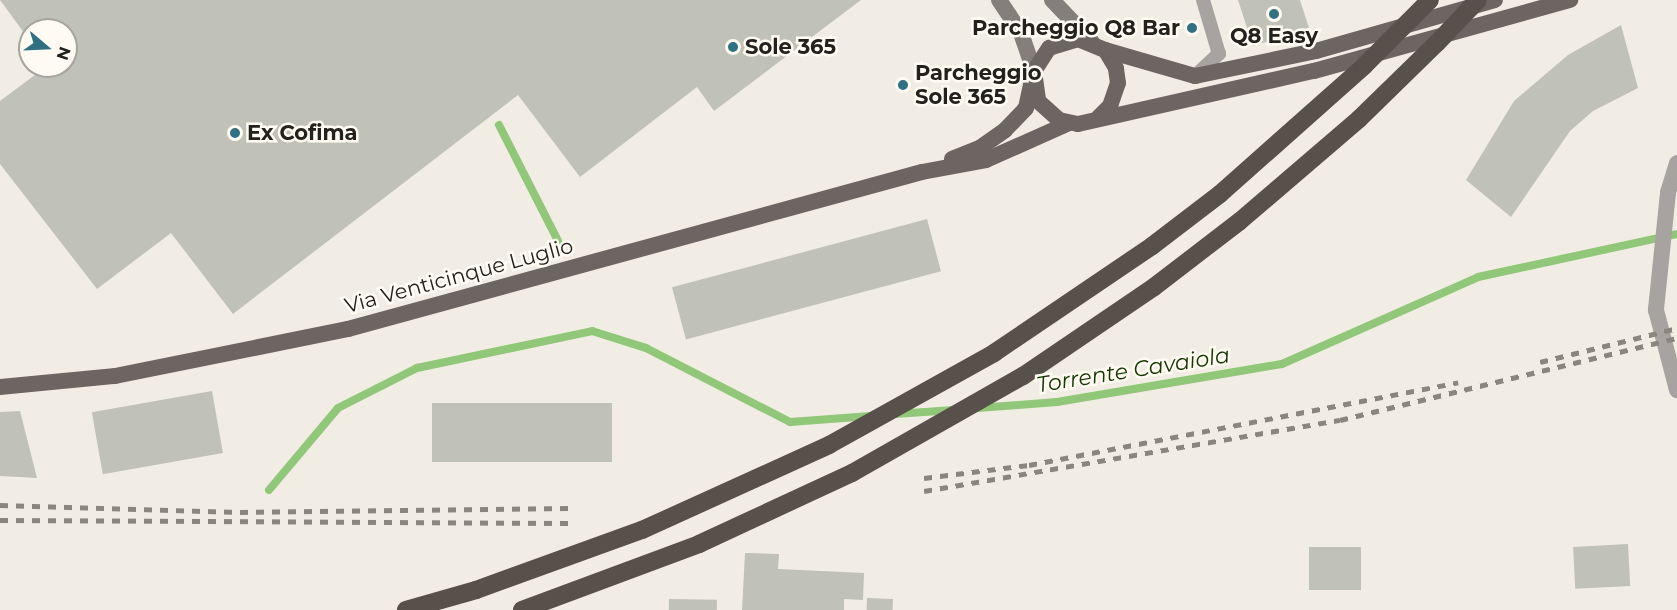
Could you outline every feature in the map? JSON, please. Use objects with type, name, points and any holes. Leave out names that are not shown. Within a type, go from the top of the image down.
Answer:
[{"type":"highway","points":[[1401,31],[1422,0]]},
{"type":"highway","points":[[406,610],[476,590],[642,530],[829,445],[994,353],[1152,246],[1294,131],[1401,31],[1430,0]]},
{"type":"highway","points":[[522,610],[699,544],[852,473],[1023,375],[1154,287],[1257,208],[1359,119],[1478,0]]},
{"type":"main road","points":[[999,0],[1021,33],[1034,71],[1038,100],[1047,112],[1069,123]]},
{"type":"main road","points":[[1052,0],[1099,46],[1116,68],[1118,84],[1110,106],[1099,117]]},
{"type":"main road","name":"Via Venticinque Luglio","points":[[922,172],[981,147],[1005,130],[1026,108],[1034,71],[1049,48],[1064,40],[1099,46],[1195,76],[1316,51],[1495,0]]},
{"type":"main road","name":"Via Venticinque Luglio","points":[[0,387],[115,376],[348,329],[922,172],[986,160],[1069,123],[1314,71],[1570,0]]},
{"type":"street","points":[[1677,163],[1664,219],[1656,310],[1677,390]]},
{"type":"lane","points":[[1195,76],[1219,54],[1203,0]]},
{"type":"building","name":"Ex Cofima","points":[[0,0],[861,0],[714,111],[697,87],[580,177],[518,95],[233,314],[171,233],[97,289],[0,164],[0,101],[31,78],[78,78],[78,18],[18,18],[18,25]]},
{"type":"building","name":"Q8 Easy","points":[[1238,0],[1300,0],[1309,28],[1253,46]]},
{"type":"building","points":[[1621,25],[1638,88],[1593,111],[1570,131],[1511,217],[1466,180],[1514,101],[1568,55]]},
{"type":"building","points":[[927,219],[941,271],[686,339],[672,287]]},
{"type":"building","points":[[212,391],[223,453],[103,474],[92,412]]},
{"type":"building","points":[[432,403],[612,403],[612,462],[432,462]]},
{"type":"building","points":[[20,411],[37,478],[0,476],[0,412]]},
{"type":"building","points":[[1628,544],[1630,586],[1575,589],[1573,547]]},
{"type":"building","points":[[1309,547],[1361,547],[1361,590],[1309,590]]},
{"type":"building","points":[[745,553],[779,554],[778,569],[864,573],[863,600],[844,599],[844,610],[742,610]]},
{"type":"building","points":[[867,598],[893,599],[893,610],[867,610]]},
{"type":"building","points":[[669,599],[717,600],[717,610],[669,610]]},
{"type":"waterway","points":[[499,125],[558,241]]},
{"type":"waterway","name":"Torrente Cavaiola","points":[[978,408],[1057,402],[1282,364],[1478,277],[1677,234]]},
{"type":"waterway","points":[[269,490],[338,408],[417,368],[592,331],[646,348],[790,422],[871,416]]},
{"type":"waterway","name":"Torrente Cavaiola","points":[[895,414],[954,410]]},
{"type":"railway","points":[[1540,362],[1677,328]]},
{"type":"railway","points":[[924,491],[1340,420],[1677,338]]},
{"type":"railway","points":[[924,478],[1029,465],[1458,382]]},
{"type":"railway","points":[[0,505],[240,512],[569,508]]},
{"type":"railway","points":[[0,520],[570,523]]},
{"type":"place","name":"Q8 Easy","points":[[1274,14]]},
{"type":"place","name":"Parcheggio Q8 Bar","points":[[1192,28]]},
{"type":"place","name":"Sole 365","points":[[733,47]]},
{"type":"place","name":"Parcheggio Sole 365","points":[[903,85]]},
{"type":"place","name":"Ex Cofima","points":[[235,133]]}]
